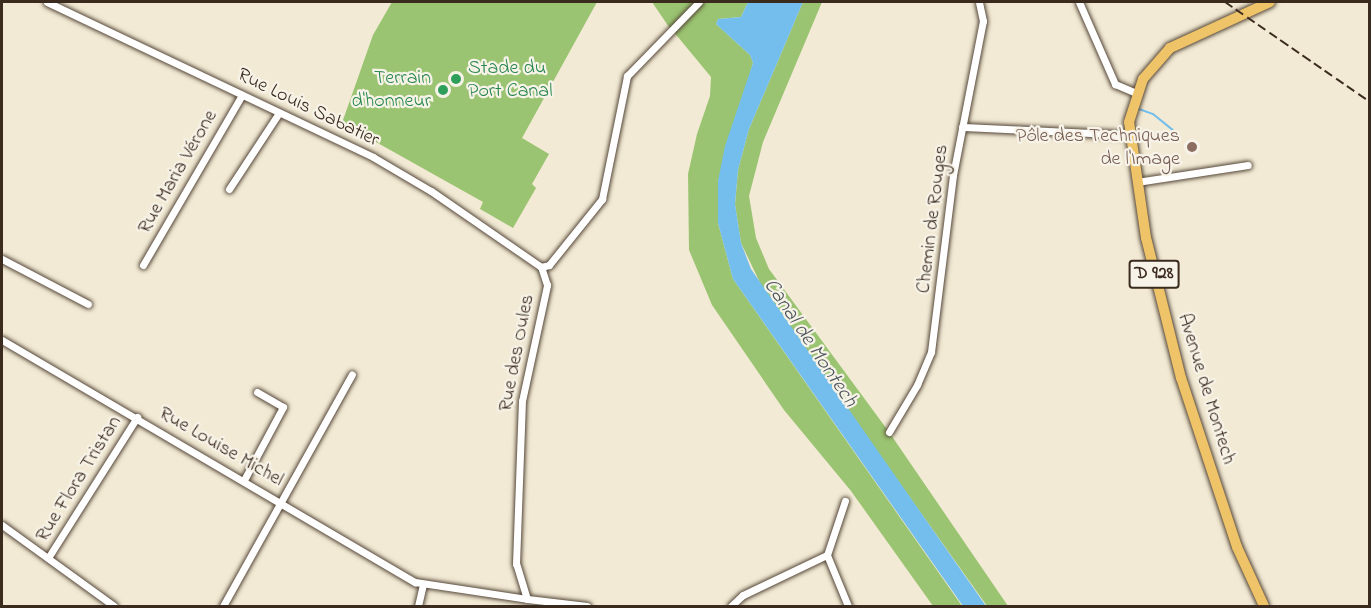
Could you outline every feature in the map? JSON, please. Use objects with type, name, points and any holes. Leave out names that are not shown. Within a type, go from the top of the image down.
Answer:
[{"type":"main road","name":"Avenue de Montech","points":[[1264,606],[1237,547],[1181,378],[1159,297],[1130,135],[1136,93],[1155,61],[1170,48],[1270,2]]},
{"type":"street","name":"Rue Louis Sabatier","points":[[47,2],[373,157],[431,191],[541,267]]},
{"type":"street","points":[[541,267],[549,266],[602,199],[627,76],[699,2]]},
{"type":"street","name":"Chemin de Rouges","points":[[889,432],[917,385],[931,352],[962,127],[983,21],[980,2]]},
{"type":"street","points":[[1079,2],[1115,84],[1136,93]]},
{"type":"street","name":"Rue Maria Vérone","points":[[143,265],[242,95]]},
{"type":"street","points":[[229,189],[279,113]]},
{"type":"street","points":[[962,127],[1130,135]]},
{"type":"street","points":[[1137,182],[1248,165]]},
{"type":"street","points":[[2,259],[88,304]]},
{"type":"street","name":"Rue des Oules","points":[[527,599],[516,564],[517,469],[522,401],[547,285],[541,267]]},
{"type":"street","name":"Rue Louise Michel","points":[[2,340],[284,502],[423,585],[527,599]]},
{"type":"street","points":[[223,606],[284,502],[352,375]]},
{"type":"street","points":[[243,480],[283,407],[257,392]]},
{"type":"street","name":"Rue Flora Tristan","points":[[48,558],[137,417]]},
{"type":"street","points":[[845,501],[827,555],[848,606]]},
{"type":"street","points":[[2,525],[114,606]]},
{"type":"street","points":[[731,606],[743,595],[827,555]]},
{"type":"street","points":[[418,606],[423,585]]},
{"type":"street","points":[[527,599],[587,606]]},
{"type":"green space","name":"Stade du Port Canal","points":[[392,2],[597,2],[522,138],[549,154],[532,184],[536,188],[513,228],[480,209],[483,202],[342,123],[373,35]]},
{"type":"green space","points":[[652,2],[699,2],[671,30]]},
{"type":"green space","points":[[702,2],[748,2],[741,17],[718,19],[716,24],[750,55],[753,63],[718,181],[718,223],[733,279],[962,606],[933,606],[851,491],[784,410],[712,305],[689,250],[688,174],[697,134],[710,96],[711,77],[673,31]]},
{"type":"green space","points":[[803,2],[822,2],[763,142],[749,196],[756,238],[769,269],[889,432],[1008,606],[987,606],[765,293],[741,243],[735,204],[738,170],[749,129]]},
{"type":"water","points":[[748,2],[803,2],[749,129],[738,170],[735,204],[741,243],[751,269],[986,606],[963,606],[733,279],[718,223],[718,181],[725,146],[753,63],[750,55],[716,24],[718,19],[741,17]]},
{"type":"waterway","points":[[1139,109],[1153,114],[1173,130]]},
{"type":"railway","points":[[1225,2],[1370,102]]},
{"type":"place","name":"Stade du Port Canal","points":[[456,79]]},
{"type":"place","name":"Terrain d'honneur","points":[[443,90]]},
{"type":"place","name":"Pôle des Techniques de l'Image","points":[[1192,147]]},
{"type":"water label","name":"Canal de Montech","points":[[810,343]]}]
